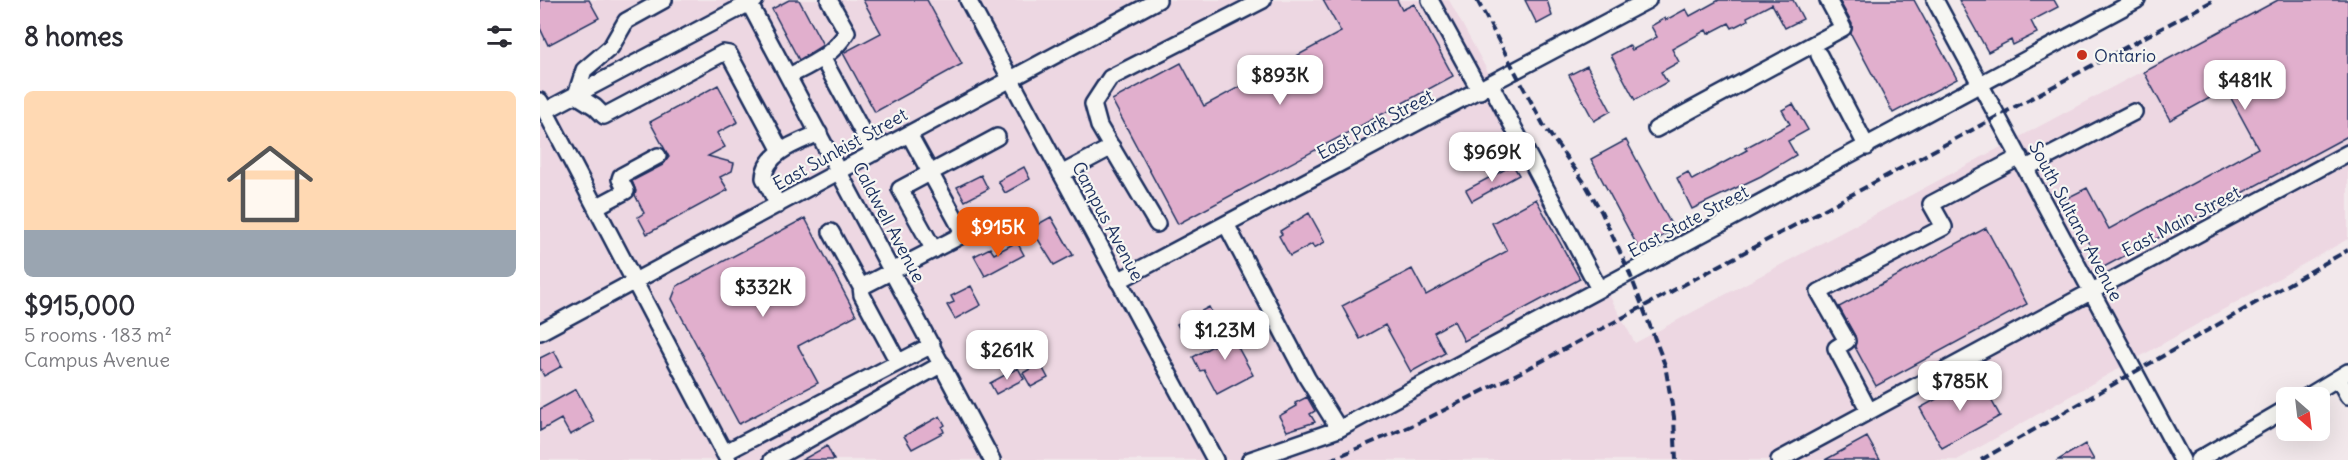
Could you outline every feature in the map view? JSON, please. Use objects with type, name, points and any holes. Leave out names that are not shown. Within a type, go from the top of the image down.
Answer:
[{"type":"street","points":[[576,95],[584,70],[611,47],[626,21],[664,0]]},
{"type":"street","points":[[789,76],[823,59],[847,32],[830,0]]},
{"type":"street","name":"Campus Avenue","points":[[969,0],[1060,174],[1215,460]]},
{"type":"street","name":"East Sunkist Street","points":[[540,332],[1158,0]]},
{"type":"street","points":[[1157,224],[1099,126],[1093,104],[1110,78],[1263,0]]},
{"type":"street","points":[[1430,0],[1486,88],[1599,289]]},
{"type":"street","name":"East Park Street","points":[[1119,281],[1648,0]]},
{"type":"street","points":[[1656,129],[1843,28],[1828,0]]},
{"type":"street","name":"South Sultana Avenue","points":[[1935,0],[2182,460]]},
{"type":"street","name":"East State Street","points":[[1250,460],[1339,429],[1981,86],[2137,0]]},
{"type":"street","points":[[752,2],[576,95],[543,106],[726,457],[932,345]]},
{"type":"street","name":"Caldwell Avenue","points":[[752,2],[992,460]]},
{"type":"street","points":[[576,95],[595,107],[604,116],[723,53],[729,54],[781,151]]},
{"type":"street","points":[[1819,55],[1867,147]]},
{"type":"street","points":[[823,59],[874,153]]},
{"type":"street","points":[[1869,411],[1836,348],[1847,341],[1820,292],[1944,227],[1931,204],[2134,112]]},
{"type":"street","points":[[778,205],[764,178],[768,163],[781,151],[819,133]]},
{"type":"street","points":[[861,287],[964,234],[909,134]]},
{"type":"street","points":[[934,250],[900,189],[997,137]]},
{"type":"street","points":[[1060,174],[1112,147]]},
{"type":"street","name":"East Main Street","points":[[1779,460],[2348,153]]},
{"type":"street","points":[[596,207],[626,191],[620,179],[621,176],[658,156]]},
{"type":"street","points":[[1227,224],[1308,378],[1339,429]]},
{"type":"street","points":[[831,232],[898,362]]},
{"type":"street","points":[[772,460],[942,364]]},
{"type":"street","points":[[2323,387],[2343,375],[2348,396]]},
{"type":"street","points":[[2198,460],[2276,415]]},
{"type":"shaded area","points":[[540,0],[1449,0],[1635,343],[2275,0],[2348,0],[2348,239],[1957,460],[540,460]]},
{"type":"building","points":[[540,0],[589,0],[599,18],[548,45],[540,28]]},
{"type":"building","points":[[789,0],[799,0],[823,45],[799,60],[772,9]]},
{"type":"building","points":[[863,0],[927,0],[962,64],[875,112],[843,53],[881,33]]},
{"type":"building","points":[[1323,0],[1397,0],[1402,10],[1414,4],[1453,76],[1178,224],[1112,100],[1181,63],[1204,106],[1341,32]]},
{"type":"building","points":[[1525,0],[1547,0],[1552,16],[1537,24]]},
{"type":"building","points":[[1719,0],[1793,0],[1803,19],[1785,28],[1772,4],[1732,28],[1729,23],[1708,34],[1706,30],[1672,49],[1679,62],[1661,72],[1667,82],[1635,100],[1611,55],[1629,45],[1632,50],[1657,37],[1651,26],[1665,18],[1666,20],[1686,9],[1690,16]]},
{"type":"building","points":[[1839,0],[1914,0],[1957,79],[1893,113],[1851,34],[1852,24]]},
{"type":"building","points":[[1959,0],[2054,0],[2058,7],[2031,21],[2037,33],[2013,45],[2011,40],[1988,52]]},
{"type":"building","points":[[2278,0],[2348,0],[2348,136],[2102,268],[2065,199],[2087,188],[2109,229],[2258,148],[2226,89],[2170,120],[2144,72]]},
{"type":"building","points":[[1587,66],[1611,111],[1594,121],[1569,75]]},
{"type":"building","points":[[718,85],[738,122],[717,133],[725,147],[708,156],[734,163],[732,171],[720,177],[728,190],[647,234],[638,217],[644,213],[635,195],[636,191],[632,181],[663,165],[669,157],[650,122]]},
{"type":"building","points":[[1793,104],[1808,130],[1788,141],[1796,155],[1761,176],[1692,209],[1677,178],[1688,172],[1692,180],[1790,124],[1782,110]]},
{"type":"building","points":[[1626,140],[1674,230],[1639,249],[1591,159]]},
{"type":"building","points":[[1513,165],[1519,175],[1472,201],[1466,190]]},
{"type":"building","points":[[1024,167],[1030,179],[1005,193],[998,181]]},
{"type":"building","points":[[981,175],[988,189],[965,201],[957,187]]},
{"type":"building","points":[[1536,199],[1580,279],[1464,341],[1454,321],[1434,332],[1445,353],[1411,372],[1385,325],[1360,339],[1342,306],[1412,269],[1426,295],[1507,251],[1492,223]]},
{"type":"building","points":[[1309,213],[1325,242],[1314,248],[1312,244],[1290,256],[1279,236],[1282,234],[1280,231]]},
{"type":"building","points":[[1051,217],[1073,255],[1054,265],[1031,228]]},
{"type":"building","points":[[805,218],[856,315],[798,346],[818,383],[739,424],[672,299],[677,286]]},
{"type":"building","points":[[1986,228],[2027,304],[1876,386],[1855,347],[1855,336],[1839,307]]},
{"type":"building","points":[[1017,242],[1024,255],[985,276],[974,256],[990,248],[994,254]]},
{"type":"building","points":[[971,286],[981,305],[955,319],[947,305],[954,302],[951,296]]},
{"type":"building","points":[[1209,307],[1216,320],[1184,337],[1177,324]]},
{"type":"building","points":[[1238,321],[1245,334],[1234,340],[1253,375],[1217,394],[1204,370],[1200,371],[1193,357],[1225,339],[1220,330]]},
{"type":"building","points":[[554,351],[562,366],[544,376],[540,368],[540,358]]},
{"type":"building","points":[[1040,363],[1048,378],[1031,387],[1023,373]]},
{"type":"building","points":[[1018,368],[1024,379],[996,394],[990,383]]},
{"type":"building","points":[[1978,376],[2000,416],[1942,448],[1920,408]]},
{"type":"building","points":[[576,389],[594,422],[570,435],[561,419],[540,431],[540,409]]},
{"type":"building","points":[[1307,397],[1315,411],[1310,414],[1315,422],[1287,431],[1279,416],[1297,406],[1295,403]]},
{"type":"building","points":[[940,416],[945,425],[942,427],[944,432],[912,449],[904,436]]},
{"type":"building","points":[[1867,437],[1880,460],[1825,460]]},
{"type":"building","points":[[2085,444],[2094,460],[2058,460]]},
{"type":"building","points":[[827,446],[834,460],[802,460]]},
{"type":"railway","points":[[1477,0],[1544,126],[1584,182],[1601,211],[1630,274],[1665,365],[1674,417],[1676,460]]},
{"type":"railway","points":[[1330,460],[1420,422],[1527,369],[2214,0]]},
{"type":"railway","points":[[1981,460],[2348,250]]},
{"type":"place","name":"Ontario","points":[[2082,55]]}]
